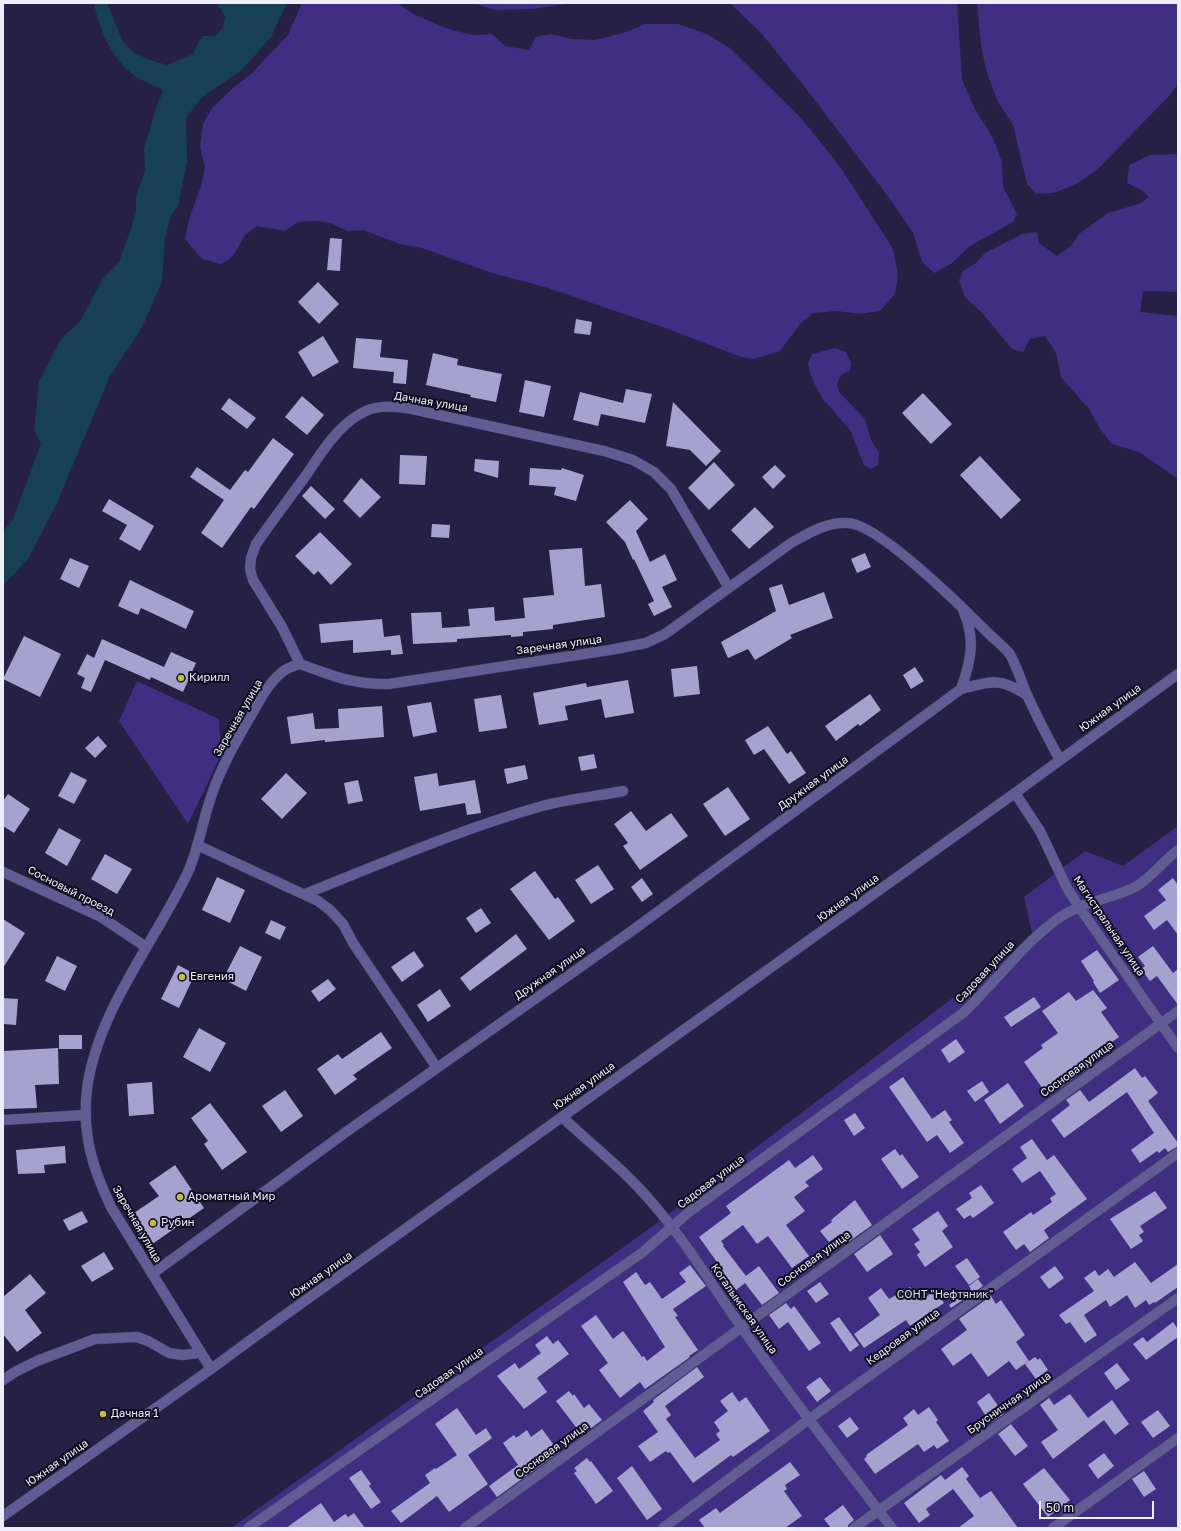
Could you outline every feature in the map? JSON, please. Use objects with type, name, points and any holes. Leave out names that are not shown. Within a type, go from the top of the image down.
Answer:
[{"type":"street","name":"Дачная улица","points":[[300,664],[282,627],[253,580],[250,570],[251,558],[256,544],[323,450],[349,422],[359,414],[371,409],[392,406],[407,408],[604,451],[632,460],[654,472],[670,489],[729,588]]},
{"type":"street","name":"Заречная улица","points":[[211,1370],[111,1207],[98,1179],[90,1153],[85,1115],[88,1088],[94,1059],[108,1019],[146,947],[174,900],[188,870],[212,793],[230,753],[271,683],[282,671],[300,664],[352,682],[383,684],[622,648],[646,642],[664,634],[791,543],[821,527],[848,522],[862,527],[885,541],[960,605],[1009,654],[1060,760]]},
{"type":"street","points":[[960,605],[968,621],[971,648],[970,662],[961,690]]},
{"type":"street","name":"Южная улица","points":[[3,1516],[211,1370],[278,1320],[1015,793],[1178,674]]},
{"type":"street","name":"Дружная улица","points":[[152,1274],[333,1141],[633,930],[961,690],[995,682],[1013,686],[1028,696]]},
{"type":"street","points":[[305,894],[416,850],[512,815],[544,806],[623,791]]},
{"type":"street","name":"Магистральная улица","points":[[1015,793],[1040,831],[1067,888],[1079,907],[1178,1048]]},
{"type":"street","points":[[197,845],[305,894],[330,910],[343,924],[353,943],[437,1068]]},
{"type":"street","name":"Садовая улица","points":[[248,1528],[643,1252],[695,1208],[963,1012],[978,999],[1020,951],[1056,919],[1079,907],[1138,886],[1178,850]]},
{"type":"street","name":"Сосновый проезд","points":[[3,872],[101,917],[146,947]]},
{"type":"street","name":"Сосновая улица","points":[[465,1528],[1178,1011]]},
{"type":"street","points":[[3,1120],[85,1115]]},
{"type":"street","name":"Когалымская улица","points":[[562,1117],[635,1184],[654,1204],[672,1227],[808,1420],[892,1528]]},
{"type":"street","name":"Кедровая улица","points":[[662,1528],[808,1420],[1178,1153]]},
{"type":"street","name":"Брусничная улица","points":[[854,1528],[1178,1298]]},
{"type":"street","points":[[3,1380],[38,1361],[95,1339],[137,1337],[169,1352],[182,1355],[199,1352]]},
{"type":"street","points":[[1053,1528],[1178,1438]]},
{"type":"green space","points":[[302,3],[397,3],[415,15],[451,30],[474,35],[492,34],[505,46],[529,50],[536,37],[550,34],[572,39],[595,40],[626,32],[645,24],[678,24],[707,34],[730,48],[802,119],[841,168],[893,249],[898,275],[895,294],[880,311],[859,314],[837,311],[813,313],[801,323],[780,351],[754,359],[741,357],[668,329],[545,287],[492,273],[422,248],[400,244],[363,230],[347,231],[330,223],[317,221],[298,222],[285,231],[257,226],[245,235],[235,253],[228,260],[221,264],[202,259],[185,239],[190,216],[201,186],[205,167],[200,147],[203,124],[212,108],[233,88],[251,74],[288,35]]},
{"type":"green space","points":[[473,3],[571,3],[533,9],[495,10]]},
{"type":"green space","points":[[730,3],[957,3],[962,80],[976,111],[992,136],[1002,162],[1003,187],[1017,214],[1013,222],[970,246],[951,264],[934,273],[922,262],[913,233],[890,199],[801,82],[761,33]]},
{"type":"green space","points":[[977,3],[1178,3],[1178,84],[1170,95],[1097,170],[1076,184],[1054,193],[1036,194],[1027,184],[1013,125],[998,102],[986,70],[981,45]]},
{"type":"green space","points":[[1178,154],[1178,292],[1143,291],[1140,312],[1178,316],[1178,479],[1139,452],[1112,444],[1100,429],[1089,409],[1061,377],[1056,353],[1045,336],[1030,339],[1023,352],[1012,349],[983,314],[965,297],[959,280],[963,271],[976,263],[985,253],[1022,234],[1037,232],[1039,243],[1057,256],[1071,246],[1079,234],[1108,213],[1141,203],[1149,197],[1141,190],[1127,183],[1129,165],[1150,155]]},
{"type":"green space","points":[[835,348],[846,352],[851,363],[850,371],[841,375],[837,384],[839,392],[865,419],[871,440],[879,453],[878,465],[871,469],[864,465],[850,430],[823,399],[810,374],[808,363],[812,354]]},
{"type":"green space","points":[[137,681],[219,719],[221,755],[188,824],[119,721]]},
{"type":"green space","name":"СОНТ \"Нефтяник\"","points":[[1178,826],[1178,1528],[231,1528],[650,1228],[1033,937],[1024,897],[1085,851],[1123,866]]},
{"type":"water","points":[[94,3],[107,3],[122,40],[133,52],[147,59],[167,65],[193,54],[202,36],[214,36],[223,28],[225,16],[217,3],[287,3],[271,37],[242,70],[202,97],[186,118],[187,161],[178,206],[170,217],[165,239],[162,281],[142,328],[110,376],[57,503],[39,538],[28,559],[3,585],[3,532],[13,519],[41,444],[34,431],[39,381],[61,339],[81,320],[103,278],[119,262],[132,226],[136,211],[136,197],[145,171],[144,148],[158,102],[163,93],[161,88],[147,83],[135,75],[115,56],[102,31]]},
{"type":"building","points":[[330,238],[342,239],[340,271],[327,270]]},
{"type":"building","points":[[318,282],[339,304],[319,324],[298,302]]},
{"type":"building","points":[[576,319],[592,322],[590,335],[574,333]]},
{"type":"building","points":[[323,336],[339,362],[313,377],[298,352]]},
{"type":"building","points":[[356,338],[382,340],[380,357],[408,360],[406,384],[393,383],[394,372],[353,368]]},
{"type":"building","points":[[433,353],[458,359],[457,365],[502,374],[496,402],[470,397],[471,395],[426,385]]},
{"type":"building","points":[[525,380],[551,386],[544,417],[519,412]]},
{"type":"building","points":[[626,389],[652,394],[645,423],[601,414],[598,426],[573,420],[580,392],[623,403]]},
{"type":"building","points":[[923,393],[952,424],[931,444],[902,413]]},
{"type":"building","points":[[302,396],[324,415],[307,435],[285,417]]},
{"type":"building","points":[[229,398],[256,418],[247,429],[221,409]]},
{"type":"building","points":[[673,402],[721,451],[706,466],[690,450],[666,446]]},
{"type":"building","points":[[273,438],[294,454],[254,509],[251,507],[222,548],[201,533],[224,500],[190,477],[197,467],[230,490],[245,470],[248,472]]},
{"type":"building","points":[[400,455],[427,456],[425,485],[399,484]]},
{"type":"building","points":[[980,456],[1021,500],[1001,519],[960,475]]},
{"type":"building","points":[[475,459],[499,461],[498,478],[474,471]]},
{"type":"building","points":[[714,462],[735,485],[709,510],[688,488]]},
{"type":"building","points":[[775,465],[786,476],[773,489],[762,477]]},
{"type":"building","points":[[530,468],[561,470],[562,468],[584,475],[576,501],[554,495],[556,487],[529,485]]},
{"type":"building","points":[[361,478],[381,497],[360,518],[343,501]]},
{"type":"building","points":[[311,486],[335,509],[325,519],[302,496]]},
{"type":"building","points":[[109,499],[154,526],[140,551],[119,539],[127,525],[102,511]]},
{"type":"building","points":[[630,500],[648,519],[636,531],[650,562],[665,554],[677,580],[662,587],[672,607],[654,616],[648,604],[654,601],[634,559],[633,560],[625,542],[606,522]]},
{"type":"building","points":[[755,507],[774,527],[749,549],[731,530]]},
{"type":"building","points":[[432,524],[450,525],[449,538],[431,537]]},
{"type":"building","points":[[320,532],[352,564],[331,585],[318,571],[314,575],[295,556]]},
{"type":"building","points":[[582,548],[585,586],[601,584],[605,617],[553,625],[553,629],[523,632],[523,636],[511,637],[511,635],[457,639],[457,642],[413,644],[411,613],[441,612],[442,628],[470,626],[468,609],[494,607],[495,621],[525,618],[523,598],[554,595],[549,550]]},
{"type":"building","points":[[865,553],[871,567],[857,573],[851,559]]},
{"type":"building","points":[[70,558],[89,566],[79,588],[60,579]]},
{"type":"building","points":[[130,580],[194,611],[186,629],[141,608],[138,615],[118,606]]},
{"type":"building","points":[[782,584],[789,605],[824,592],[833,618],[790,635],[792,638],[755,660],[748,649],[728,658],[721,642],[776,611],[769,588]]},
{"type":"building","points":[[382,619],[384,637],[400,635],[403,654],[391,655],[391,650],[353,653],[353,640],[321,643],[319,624]]},
{"type":"building","points":[[24,636],[61,654],[40,697],[3,679]]},
{"type":"building","points":[[102,639],[164,667],[171,652],[196,663],[183,692],[151,677],[150,680],[105,660],[91,692],[81,688],[85,678],[77,674],[87,654],[94,658]]},
{"type":"building","points":[[697,666],[700,694],[674,697],[671,669]]},
{"type":"building","points":[[915,667],[924,681],[911,689],[903,675]]},
{"type":"building","points":[[628,680],[634,713],[605,718],[601,699],[565,706],[568,720],[539,725],[533,693],[586,683],[587,687]]},
{"type":"building","points":[[870,694],[881,710],[860,726],[858,724],[836,741],[825,726]]},
{"type":"building","points":[[501,695],[507,728],[479,732],[474,699]]},
{"type":"building","points":[[431,702],[437,732],[413,737],[407,706]]},
{"type":"building","points":[[382,706],[384,737],[325,742],[325,740],[291,744],[287,717],[313,713],[315,729],[339,728],[338,709]]},
{"type":"building","points":[[768,726],[787,754],[791,751],[806,773],[789,784],[764,749],[754,755],[745,740]]},
{"type":"building","points":[[98,736],[107,746],[95,758],[85,748]]},
{"type":"building","points":[[594,754],[597,768],[581,771],[578,757]]},
{"type":"building","points":[[525,765],[528,779],[507,784],[504,769]]},
{"type":"building","points":[[71,772],[87,780],[74,804],[58,796]]},
{"type":"building","points":[[286,773],[307,793],[282,819],[261,799]]},
{"type":"building","points":[[437,773],[439,786],[475,780],[481,813],[467,815],[465,803],[420,811],[414,777]]},
{"type":"building","points":[[358,780],[363,801],[348,804],[344,783]]},
{"type":"building","points":[[728,787],[750,819],[725,836],[703,804]]},
{"type":"building","points":[[8,794],[30,809],[14,833],[3,826],[3,801]]},
{"type":"building","points":[[631,811],[646,831],[671,813],[688,836],[640,870],[623,846],[628,843],[614,824]]},
{"type":"building","points":[[59,828],[81,840],[67,866],[45,853]]},
{"type":"building","points":[[105,854],[132,869],[117,894],[91,879]]},
{"type":"building","points":[[598,865],[614,889],[591,904],[575,880]]},
{"type":"building","points":[[535,871],[555,899],[558,897],[575,921],[549,940],[510,889]]},
{"type":"building","points":[[217,877],[245,890],[230,923],[202,910]]},
{"type":"building","points":[[642,878],[653,894],[642,902],[631,887]]},
{"type":"building","points":[[1173,878],[1178,885],[1178,935],[1167,920],[1154,930],[1144,916],[1166,900],[1158,890]]},
{"type":"building","points":[[481,908],[491,923],[476,933],[466,918]]},
{"type":"building","points":[[3,919],[25,933],[3,968]]},
{"type":"building","points":[[271,920],[286,927],[280,940],[265,933]]},
{"type":"building","points":[[516,934],[527,949],[470,991],[460,978]]},
{"type":"building","points":[[240,946],[262,957],[246,991],[223,979]]},
{"type":"building","points":[[1153,946],[1173,973],[1178,969],[1178,1005],[1157,976],[1150,981],[1141,969],[1145,966],[1138,957]]},
{"type":"building","points":[[1097,950],[1119,980],[1100,993],[1081,961]]},
{"type":"building","points":[[414,951],[424,966],[402,982],[391,967]]},
{"type":"building","points":[[57,956],[77,966],[65,991],[45,981]]},
{"type":"building","points":[[178,965],[195,974],[179,1008],[161,999]]},
{"type":"building","points":[[328,979],[336,989],[319,1002],[311,991]]},
{"type":"building","points":[[440,989],[451,1006],[428,1022],[417,1005]]},
{"type":"building","points":[[1093,990],[1107,1008],[1101,1012],[1119,1037],[1094,1055],[1098,1060],[1059,1089],[1055,1085],[1045,1092],[1024,1062],[1043,1048],[1041,1045],[1058,1033],[1042,1011],[1069,992],[1076,1001]]},
{"type":"building","points":[[1034,997],[1041,1007],[1011,1027],[1004,1017]]},
{"type":"building","points":[[3,998],[18,999],[16,1025],[3,1024]]},
{"type":"building","points":[[199,1028],[226,1043],[210,1072],[183,1057]]},
{"type":"building","points":[[381,1032],[392,1048],[353,1075],[357,1079],[335,1095],[317,1069],[338,1054],[342,1059]]},
{"type":"building","points":[[59,1035],[82,1035],[82,1049],[59,1049]]},
{"type":"building","points":[[956,1039],[965,1052],[949,1063],[941,1050]]},
{"type":"building","points":[[58,1048],[59,1084],[35,1085],[37,1108],[3,1109],[3,1051]]},
{"type":"building","points":[[1135,1068],[1142,1078],[1145,1076],[1158,1093],[1148,1101],[1178,1143],[1178,1146],[1168,1152],[1165,1148],[1159,1153],[1157,1151],[1140,1163],[1131,1150],[1154,1133],[1127,1092],[1064,1138],[1051,1120],[1070,1105],[1066,1100],[1080,1090],[1089,1102]]},
{"type":"building","points":[[903,1077],[932,1119],[945,1110],[952,1120],[949,1122],[964,1143],[950,1153],[937,1135],[927,1142],[889,1087]]},
{"type":"building","points":[[982,1081],[989,1092],[975,1102],[967,1091]]},
{"type":"building","points":[[152,1082],[154,1114],[129,1116],[127,1084]]},
{"type":"building","points":[[1008,1083],[1024,1106],[1000,1124],[984,1100]]},
{"type":"building","points":[[285,1090],[303,1116],[281,1132],[262,1106]]},
{"type":"building","points":[[210,1103],[247,1152],[222,1170],[204,1144],[208,1141],[191,1118]]},
{"type":"building","points":[[855,1113],[865,1128],[854,1136],[844,1120]]},
{"type":"building","points":[[1032,1139],[1047,1160],[1054,1155],[1087,1199],[1044,1230],[1049,1238],[1030,1252],[1024,1244],[1016,1250],[1003,1232],[1031,1212],[1033,1215],[1052,1202],[1050,1198],[1056,1194],[1040,1171],[1022,1183],[1012,1169],[1027,1158],[1020,1147]]},
{"type":"building","points":[[65,1146],[66,1163],[44,1165],[45,1173],[18,1174],[16,1150]]},
{"type":"building","points":[[895,1149],[900,1156],[902,1154],[919,1177],[902,1189],[881,1159]]},
{"type":"building","points":[[813,1155],[823,1169],[805,1182],[809,1186],[794,1197],[805,1211],[786,1225],[809,1256],[792,1268],[768,1236],[757,1244],[743,1225],[721,1241],[724,1245],[723,1246],[746,1276],[759,1266],[779,1293],[762,1305],[745,1283],[731,1294],[709,1268],[717,1262],[699,1237],[731,1213],[726,1206],[789,1160],[795,1168]]},
{"type":"building","points":[[175,1165],[204,1208],[148,1247],[128,1217],[159,1196],[149,1183]]},
{"type":"building","points":[[981,1185],[994,1203],[973,1218],[970,1215],[964,1219],[956,1209],[972,1198],[969,1193]]},
{"type":"building","points":[[1155,1191],[1167,1208],[1140,1226],[1144,1232],[1139,1235],[1143,1241],[1131,1249],[1110,1219]]},
{"type":"building","points":[[855,1200],[872,1225],[847,1243],[840,1234],[829,1242],[820,1231],[832,1222],[831,1220]]},
{"type":"building","points":[[82,1211],[88,1222],[69,1231],[63,1220]]},
{"type":"building","points":[[938,1211],[948,1226],[942,1231],[953,1247],[925,1267],[917,1255],[920,1252],[914,1244],[920,1240],[912,1229]]},
{"type":"building","points":[[880,1235],[893,1254],[867,1272],[854,1254]]},
{"type":"building","points":[[104,1252],[114,1269],[92,1282],[81,1266]]},
{"type":"building","points":[[967,1258],[980,1277],[969,1285],[955,1266]]},
{"type":"building","points":[[1135,1262],[1151,1283],[1178,1264],[1178,1287],[1155,1303],[1154,1302],[1149,1305],[1146,1300],[1135,1308],[1127,1295],[1110,1307],[1106,1300],[1084,1315],[1097,1335],[1085,1343],[1070,1322],[1066,1324],[1059,1315],[1094,1291],[1084,1278],[1095,1270],[1099,1276],[1108,1269],[1114,1277]]},
{"type":"building","points":[[690,1265],[706,1286],[673,1309],[678,1316],[675,1317],[698,1350],[645,1389],[640,1382],[620,1398],[599,1370],[608,1363],[581,1326],[596,1315],[613,1339],[623,1331],[642,1357],[644,1356],[647,1361],[665,1347],[623,1282],[636,1272],[645,1285],[650,1282],[662,1299],[686,1282],[679,1273]]},
{"type":"building","points":[[1055,1266],[1064,1278],[1049,1289],[1040,1277]]},
{"type":"building","points":[[30,1274],[46,1293],[25,1310],[42,1333],[17,1352],[3,1334],[3,1297]]},
{"type":"building","points":[[978,1279],[983,1286],[951,1308],[949,1305],[971,1289],[969,1286]]},
{"type":"building","points":[[820,1282],[829,1294],[816,1303],[807,1291]]},
{"type":"building","points":[[910,1287],[921,1301],[935,1290],[944,1303],[910,1326],[906,1320],[864,1348],[854,1334],[880,1315],[868,1298],[881,1288],[889,1299]]},
{"type":"building","points":[[991,1296],[996,1304],[1001,1300],[1025,1335],[1016,1342],[1029,1361],[1016,1370],[1009,1361],[988,1377],[971,1353],[953,1366],[941,1349],[967,1330],[959,1319]]},
{"type":"building","points":[[786,1303],[791,1309],[794,1306],[821,1343],[809,1351],[788,1322],[779,1329],[769,1315]]},
{"type":"building","points":[[839,1317],[859,1345],[850,1352],[830,1323]]},
{"type":"building","points":[[1173,1322],[1178,1329],[1178,1337],[1146,1360],[1133,1344],[1143,1337],[1147,1342]]},
{"type":"building","points":[[547,1336],[553,1344],[558,1340],[569,1354],[537,1378],[547,1392],[524,1409],[497,1376],[515,1363],[519,1369],[541,1353],[535,1345]]},
{"type":"building","points":[[1035,1357],[1038,1360],[1040,1358],[1048,1370],[1036,1379],[1025,1364]]},
{"type":"building","points":[[1117,1363],[1130,1380],[1116,1390],[1104,1373]]},
{"type":"building","points":[[697,1367],[704,1377],[665,1406],[671,1415],[666,1419],[695,1458],[720,1440],[716,1434],[720,1431],[714,1422],[728,1411],[720,1401],[732,1392],[739,1402],[746,1397],[770,1431],[733,1457],[731,1455],[693,1483],[670,1452],[668,1453],[666,1451],[650,1462],[638,1446],[658,1432],[643,1411],[654,1402],[653,1400]]},
{"type":"building","points":[[820,1377],[831,1391],[817,1402],[806,1387]]},
{"type":"building","points":[[569,1391],[573,1396],[574,1394],[584,1408],[589,1404],[602,1420],[582,1435],[556,1401]]},
{"type":"building","points":[[989,1393],[1004,1414],[990,1423],[977,1402]]},
{"type":"building","points":[[1070,1394],[1088,1418],[1112,1400],[1129,1424],[1115,1435],[1104,1420],[1053,1459],[1041,1442],[1058,1430],[1040,1405],[1049,1398],[1054,1405]]},
{"type":"building","points":[[929,1407],[938,1420],[936,1422],[949,1441],[937,1449],[934,1445],[924,1452],[918,1444],[875,1474],[864,1459],[867,1456],[866,1455],[908,1425],[903,1418],[914,1409],[918,1415]]},
{"type":"building","points":[[457,1408],[476,1435],[486,1428],[492,1438],[468,1455],[488,1484],[449,1512],[437,1496],[401,1523],[391,1511],[430,1483],[425,1475],[457,1455],[435,1424]]},
{"type":"building","points":[[1158,1410],[1170,1426],[1153,1438],[1141,1422]]},
{"type":"building","points":[[850,1417],[859,1429],[847,1438],[838,1426]]},
{"type":"building","points":[[1011,1424],[1028,1446],[1015,1456],[998,1434]]},
{"type":"building","points":[[542,1429],[559,1452],[497,1497],[489,1486],[518,1465],[503,1443],[514,1435],[516,1438],[527,1430],[531,1437]]},
{"type":"building","points":[[1104,1453],[1114,1466],[1098,1479],[1088,1465]]},
{"type":"building","points":[[587,1458],[590,1462],[591,1461],[613,1491],[596,1504],[574,1473],[577,1471],[574,1468]]},
{"type":"building","points":[[790,1462],[800,1475],[785,1485],[787,1489],[784,1491],[802,1516],[785,1528],[705,1528],[699,1520],[716,1508],[720,1513]]},
{"type":"building","points":[[632,1466],[662,1509],[647,1520],[617,1478]]},
{"type":"building","points":[[962,1467],[969,1476],[966,1479],[980,1498],[991,1491],[1018,1528],[958,1528],[974,1516],[953,1489],[926,1509],[930,1515],[919,1523],[904,1503],[941,1475],[945,1480]]},
{"type":"building","points":[[1044,1468],[1070,1500],[1048,1517],[1023,1484]]},
{"type":"building","points":[[361,1470],[371,1484],[369,1486],[381,1502],[371,1509],[349,1478]]},
{"type":"building","points":[[1144,1471],[1156,1489],[1144,1497],[1132,1479]]},
{"type":"building","points":[[321,1503],[334,1522],[345,1514],[348,1517],[354,1513],[365,1528],[286,1528]]},
{"type":"building","points":[[843,1505],[854,1520],[848,1525],[848,1528],[831,1528],[824,1519]]},
{"type":"place","name":"Кирилл","points":[[181,678]]},
{"type":"place","name":"Евгения","points":[[182,977]]},
{"type":"place","name":"Ароматный Мир","points":[[180,1197]]},
{"type":"place","name":"Рубин","points":[[153,1223]]},
{"type":"place","name":"Дачная 1","points":[[103,1414]]}]
